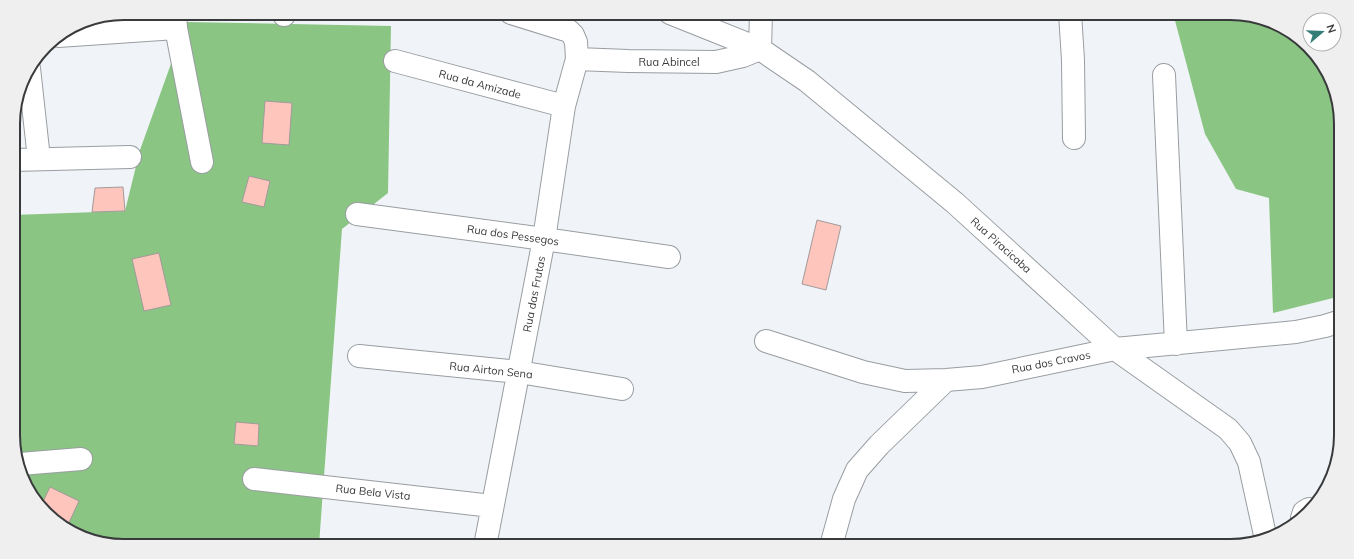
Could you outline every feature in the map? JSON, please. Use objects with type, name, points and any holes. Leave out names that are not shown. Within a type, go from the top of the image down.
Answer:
[{"type":"street","points":[[72,34],[176,20],[202,162]]},
{"type":"street","points":[[534,20],[569,31],[573,35],[576,51]]},
{"type":"street","name":"Rua Piracicaba","points":[[688,20],[760,49],[807,81],[955,203],[1115,350],[1228,429],[1240,443],[1249,462],[1265,533]]},
{"type":"street","points":[[760,49],[761,20]]},
{"type":"street","points":[[1070,20],[1073,60],[1074,138]]},
{"type":"street","name":"Rua Abincel","points":[[576,51],[628,61],[716,62],[743,56],[760,49]]},
{"type":"street","name":"Rua das Frutas","points":[[486,539],[544,238],[564,106],[576,51]]},
{"type":"street","name":"Rua da Amizade","points":[[396,61],[564,106]]},
{"type":"street","points":[[1164,75],[1176,344]]},
{"type":"street","points":[[30,79],[39,159]]},
{"type":"street","points":[[20,160],[130,157]]},
{"type":"street","name":"Rua dos Pessegos","points":[[357,214],[544,238],[669,257]]},
{"type":"street","name":"Rua dos Cravos","points":[[766,341],[863,372],[904,381],[946,380],[982,376],[1115,350],[1296,332],[1334,323]]},
{"type":"street","name":"Rua Airton Sena","points":[[359,356],[519,372],[622,389]]},
{"type":"street","points":[[833,539],[844,499],[857,470],[879,445],[946,380]]},
{"type":"street","points":[[24,464],[81,459]]},
{"type":"street","name":"Rua Bela Vista","points":[[254,479],[492,506]]},
{"type":"green space","points":[[1175,20],[1230,20],[1244,21],[1264,26],[1288,37],[1302,49],[1302,52],[1305,52],[1308,55],[1317,66],[1328,90],[1333,110],[1334,298],[1273,313],[1269,198],[1236,189],[1205,134]]},
{"type":"green space","points":[[186,22],[391,26],[388,193],[342,229],[319,539],[117,539],[104,537],[90,533],[66,522],[46,504],[37,493],[31,481],[22,455],[20,435],[20,215],[125,211],[140,150]]},
{"type":"building","points":[[265,101],[292,103],[289,145],[262,143]]},
{"type":"building","points":[[249,176],[270,181],[264,207],[242,202]]},
{"type":"building","points":[[123,187],[125,211],[92,212],[95,188]]},
{"type":"building","points":[[817,220],[841,226],[826,290],[802,284]]},
{"type":"building","points":[[159,253],[171,305],[144,311],[132,259]]},
{"type":"building","points":[[236,422],[259,424],[258,446],[234,444]]},
{"type":"building","points":[[50,487],[79,501],[69,523],[55,513],[43,501]]}]
